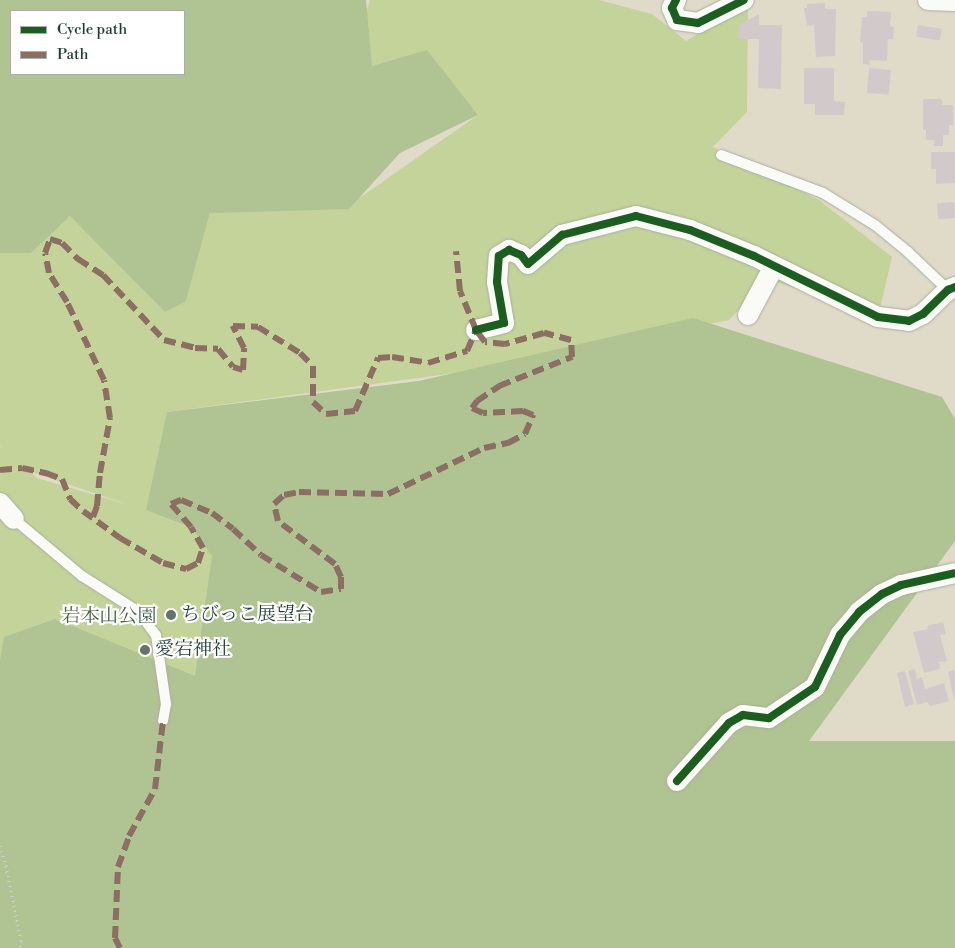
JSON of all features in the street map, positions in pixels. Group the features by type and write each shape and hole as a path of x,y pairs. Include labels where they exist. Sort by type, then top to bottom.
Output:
{"street":[{"path":"676,0 672,8 677,20 698,23 744,0"},
{"path":"928,0 955,1"},
{"path":"476,330 504,323 498,282 499,256 509,250 521,254 528,264 562,235 636,216 690,230 774,266 878,317 909,321 923,314 952,288"},
{"path":"748,315 774,266"},
{"path":"0,503 14,519"},
{"path":"677,781 729,723 743,715 769,718 815,687 840,635 859,612 882,594 901,585 955,573"}],"lane":[{"path":"721,155 823,193 875,225 952,288"},
{"path":"14,519 82,576 139,612 156,635 166,704 163,721"}],"path":[{"path":"0,846 8,875 21,942 20,948"}],"green space":[{"path":"0,0 366,0 372,66 427,50 478,115 400,153 349,209 210,213 186,301 165,312 70,216 31,253 0,253"},
{"name":"岩本山公園","path":"370,0 599,0 652,14 686,41 748,3 747,112 713,147 819,200 892,257 878,317 768,279 729,320 447,374 167,412 208,528 222,632 161,772 0,948 0,446 3,448 0,445 0,252 31,253 70,216 186,301 210,213 358,199 478,115 427,51 372,66 355,46","holes":["29,471 129,505 37,478"]},
{"path":"693,318 942,397 955,419 955,541 809,741 955,741 955,948 0,948 0,661 4,637 55,619 195,676 212,556 191,527 146,510 167,412 419,381"}],"building":[{"path":"825,3 825,9 836,9 835,56 816,57 814,25 807,26 804,8 807,8 807,4"},
{"path":"867,11 891,12 890,26 894,27 893,39 888,39 887,61 869,60 870,65 863,64 863,43 860,42 862,17 867,17"},
{"path":"759,14 759,25 782,25 781,89 758,88 759,39 739,39 739,25"},
{"path":"918,25 942,29 940,41 916,37"},
{"path":"804,68 834,68 834,101 845,102 844,115 815,115 815,104 804,104"},
{"path":"869,68 891,70 889,95 867,93"},
{"path":"923,99 942,99 942,105 953,105 953,125 949,125 949,135 943,135 943,146 934,146 934,140 926,140 926,130 923,130"},
{"path":"931,152 955,152 955,183 936,184 936,169 931,169"},
{"path":"954,202 955,218 938,219 937,203"},
{"path":"943,622 946,634 940,635 947,661 939,662 940,669 924,673 913,632 928,629 927,626"},
{"path":"915,669 917,679 922,677 925,689 944,683 949,701 930,706 927,702 917,705 908,671"},
{"path":"955,670 955,699 954,699 948,672"},
{"path":"905,671 914,704 905,707 897,673"}],"marked path":[{"path":"93,517 97,506 100,473 110,418 104,380 67,302 49,273 45,253 50,239 62,243 78,259 103,275 164,340 195,348 218,349 233,367 243,370 244,348 233,326 258,327 300,353 313,366 313,402 326,414 355,411 378,358 392,357 428,363 467,351 476,330"},
{"path":"0,470 22,468 46,473 62,479 70,499 83,511 120,538 163,563 186,569 198,563 203,548 191,527 171,504 181,500 212,513 233,529 261,555 321,592 341,589 341,577 335,564 278,521 274,504 284,495 299,492 388,494 484,448 508,443 525,434 533,415 523,411 483,413 472,408 477,401 499,386 572,357 571,340 544,333 505,344 485,342 476,330 460,291 456,251"},
{"path":"120,948 115,938 118,867 129,836 155,789 163,721"}],"cycle path":[{"path":"676,0 672,8 677,20 698,23 744,0"},
{"path":"476,330 504,323 497,282 499,256 509,250 521,255 528,264 562,235 636,216 690,230 754,256 878,317 909,321 923,314 948,290 955,287"},
{"path":"677,781 729,723 743,715 769,718 815,687 840,635 859,612 882,594 901,585 955,573"}],"place":[{"name":"ちびっこ展望台","path":"171,615"},
{"name":"愛宕神社","path":"145,650"}]}
